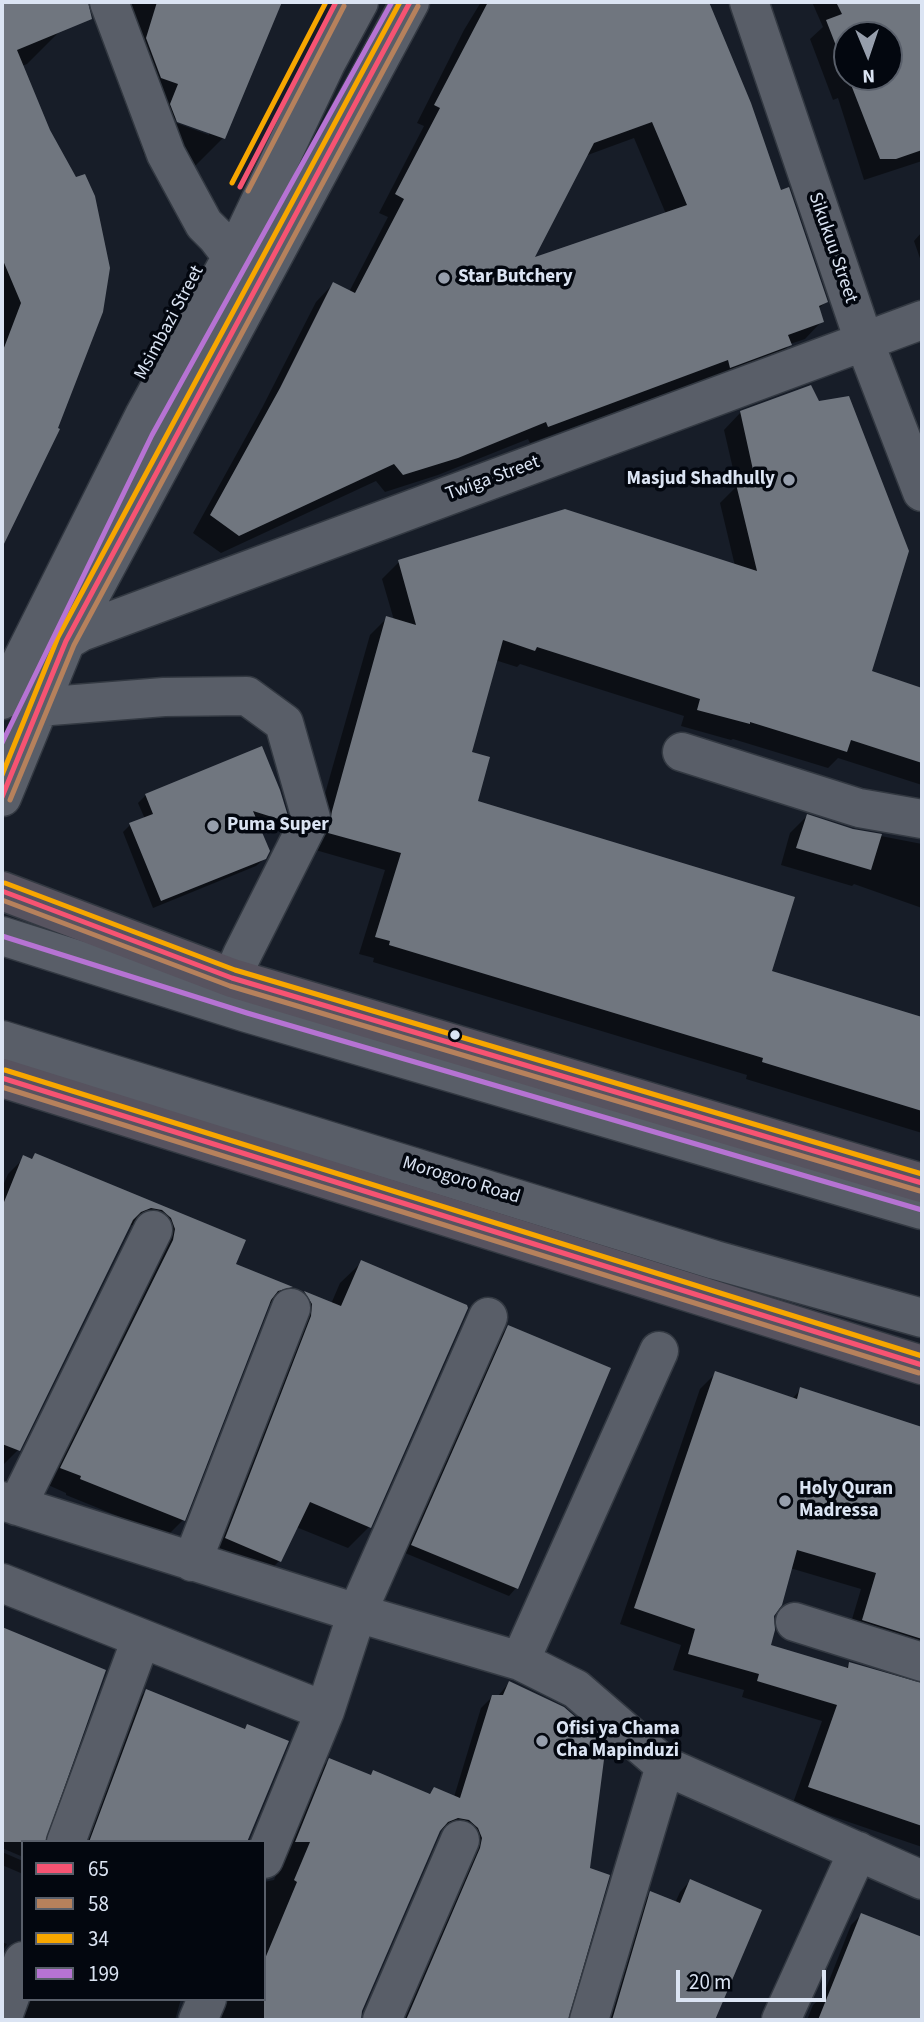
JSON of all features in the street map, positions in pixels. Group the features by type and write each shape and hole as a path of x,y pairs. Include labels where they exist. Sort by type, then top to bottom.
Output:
{"highway":[{"path":"2,891 232,978 922,1183"},
{"name":"Morogoro Road","path":"2,1078 922,1365"}],"street":[{"path":"109,2 166,154 204,223 236,264"},
{"name":"Msimbazi Street","path":"2,797 14,698 66,641 236,264 336,2"},
{"path":"2,743 14,698 152,435 236,264 326,63 359,2"},
{"path":"236,264 392,2"},
{"name":"Msimbazi Street","path":"2,643 236,264 410,2"},
{"name":"Sikukuu Street","path":"749,2 864,341 922,492"},
{"name":"Twiga Street","path":"66,641 80,632 922,320"},
{"path":"14,698 247,696 284,723 311,817 232,978"},
{"path":"682,752 859,808 922,819"},
{"path":"2,936 247,1013 922,1210"},
{"name":"Morogoro Road","path":"2,1040 715,1260 922,1318"},
{"path":"153,1230 9,1503 192,1562 520,1661 576,1689 666,1766 922,1881"},
{"path":"192,1562 291,1308"},
{"path":"266,1854 325,1711 357,1613 488,1317"},
{"path":"520,1661 659,1351"},
{"path":"2,1583 325,1711"},
{"path":"795,1622 922,1662"},
{"path":"67,1840 141,1639"},
{"path":"589,2020 666,1766"},
{"path":"382,2020 460,1840"},
{"path":"781,2020 858,1851"},
{"path":"2,2019 21,1967"},
{"path":"198,2020 206,2001"}],"building":[{"path":"2,2 88,2 92,19 17,50 50,130 76,177 85,174 95,196 110,268 103,312 58,428 60,429 2,548 2,353 21,303 2,258"},
{"path":"157,2 282,2 225,139 177,122 170,104 178,84 161,78 146,38"},
{"path":"488,2 709,2 751,103 781,190 789,187 828,302 819,306 824,322 788,335 792,345 730,368 728,360 548,427 546,422 458,458 403,475 394,464 239,536 210,515 280,388 333,282 355,293 404,199 395,194 440,108 434,105","holes":["652,122 687,205 535,257 594,143"]},
{"path":"836,2 922,2 922,150 896,159 880,159 853,91 903,91 903,21 833,21 833,38 826,20 842,14"},
{"path":"811,385 819,401 849,396 909,551 872,671 922,688 922,763 851,740 847,752 750,722 697,710 700,699 537,647 535,651 503,640 472,752 490,757 478,801 795,897 772,971 922,1017 922,1111 762,1062 763,1058 389,945 390,941 375,937 401,853 328,833 386,616 416,625 398,560 565,509 757,571 736,484 755,479 740,411"},
{"name":"Puma Super","path":"262,746 288,816 285,821 253,811 270,851 266,859 161,901 129,823 153,814 145,794"},
{"path":"807,814 853,829 882,834 871,870 796,848"},
{"path":"35,1153 246,1240 236,1264 293,1287 278,1291 271,1300 185,1521 80,1479 81,1476 60,1468 173,1240 175,1229 171,1218 162,1210 151,1208 141,1212 133,1220 20,1451 2,1444 2,1207 23,1155 32,1159"},
{"path":"361,1260 467,1305 468,1308 371,1528 310,1502 281,1562 225,1538 311,1316 312,1304 304,1291 341,1306"},
{"path":"508,1325 611,1368 518,1589 411,1545"},
{"name":"Holy Quran Madressa","path":"715,1371 797,1399 800,1387 922,1427 922,1639 862,1620 876,1573 797,1550 782,1605 774,1616 775,1630 771,1645 848,1668 849,1662 922,1683 922,1826 808,1787 837,1705 757,1681 759,1674 688,1654 695,1629 634,1608"},
{"path":"2,1627 106,1670 46,1840 2,1842"},
{"path":"509,1681 564,1707 587,1727 585,1736 599,1738 606,1744 590,1868 610,1875 568,2020 406,2020 480,1848 482,1838 478,1828 469,1820 458,1818 448,1822 440,1831 362,2011 361,2020 264,2020 266,1956 297,1882 294,1880 310,1842 295,1842 329,1758 371,1775 373,1770 430,1794 434,1787 460,1798 492,1695 503,1695"},
{"path":"146,1689 245,1729 247,1724 289,1741 248,1840 90,1840"},
{"path":"690,1879 762,1910 715,2020 612,2020 650,1891 680,1903"},
{"path":"861,1913 922,1937 922,2020 818,2020"}],"transit line":[{"name":"34","path":"232,183 326,2"},
{"name":"65","path":"240,187 336,2"},
{"name":"199","path":"2,743 152,435 392,2"},
{"name":"34","path":"2,775 58,637 400,2"},
{"name":"65","path":"2,797 66,641 410,2"},
{"name":"58","path":"248,191 344,6"},
{"name":"58","path":"10,800 74,645 418,6"},
{"name":"34","path":"5,883 235,970 922,1174"},
{"name":"65","path":"2,891 232,978 922,1183"},
{"name":"58","path":"2,900 230,986 920,1191"},
{"name":"199","path":"2,936 247,1013 922,1210"},
{"name":"34","path":"5,1070 922,1356"},
{"name":"65","path":"2,1078 922,1365"},
{"name":"58","path":"2,1087 919,1373"}],"place":[{"name":"Star Butchery","path":"444,278"},
{"name":"Masjud Shadhully","path":"789,480"},
{"name":"Puma Super","path":"213,826"},
{"name":"Holy Quran Madressa","path":"785,1501"},
{"name":"Ofisi ya Chama Cha Mapinduzi","path":"542,1741"}]}
